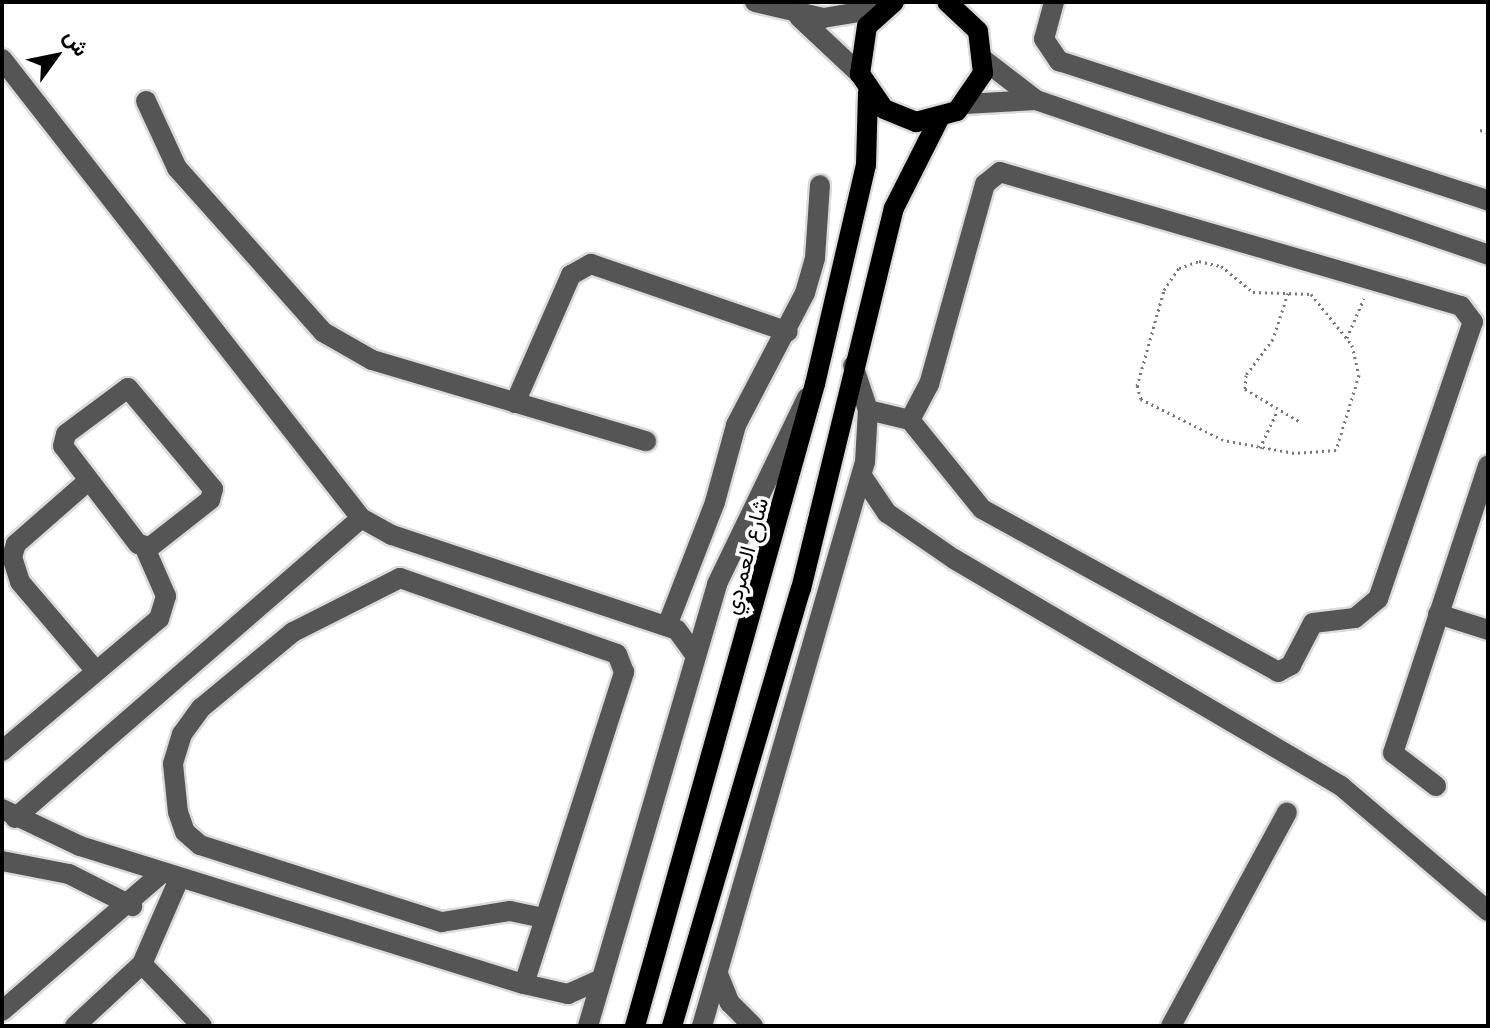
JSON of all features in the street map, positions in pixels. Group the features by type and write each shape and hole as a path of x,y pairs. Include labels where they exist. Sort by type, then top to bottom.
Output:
{"main road":[{"path":"947,2 978,31"},
{"path":"672,1026 801,589 853,365 894,208 939,119 965,104 984,60 972,2"},
{"name":"شارع العمردي","path":"635,1026 815,384 866,165 862,37 889,4"},
{"path":"864,83 894,115 939,119"}],"street":[{"path":"755,2 792,13 838,17 889,4"},
{"path":"1054,2 1044,39 1059,61 1486,193"},
{"path":"792,13 829,40 864,83"},
{"path":"2,59 361,518 392,535 667,626 685,637 696,656"},
{"path":"984,60 1036,100 1488,255"},
{"path":"965,104 1036,100"},
{"path":"146,101 177,168 323,332 372,360 646,441"},
{"path":"868,410 910,420 982,509 1272,671 1283,671 1313,623 1355,618 1378,599 1473,332 1471,317 1461,306 1000,172 985,184 929,384 910,420"},
{"path":"667,626 715,502 736,425 788,332 815,258 820,185"},
{"path":"515,403 571,275 591,264 788,332"},
{"path":"705,1026 862,476 868,410 853,365"},
{"path":"361,518 9,814 171,876 559,994 588,1025 709,609 735,537 815,384"},
{"path":"2,751 165,608 163,584 144,546 65,452 63,440 121,390 132,389 213,489 210,500 156,544 144,546"},
{"path":"1436,786 1393,753 1488,465"},
{"path":"862,476 887,513 1026,602 1316,769 1488,911"},
{"path":"88,481 26,534 12,557 20,582 96,671"},
{"path":"849,519 867,511 887,513"},
{"path":"524,984 624,672 610,649 409,578 390,580 293,632 201,708 182,734 173,764 178,812 185,832 200,845 442,922 499,912 543,918"},
{"path":"667,626 709,609"},
{"path":"1438,614 1488,630"},
{"path":"1171,1026 1287,812"},
{"path":"2,861 69,874 132,906"},
{"path":"2,1011 171,876"},
{"path":"75,1026 142,964 171,876"},
{"path":"142,964 202,1026"},
{"path":"718,974 749,1022"},
{"path":"559,994 602,979"},
{"path":"705,1026 723,1018 749,1022"}],"path":[{"path":"1480,130 1488,132"},
{"path":"1185,264 1221,266 1253,292 1288,292 1311,294 1347,339 1359,375 1339,447 1319,454 1260,448 1188,425 1141,399 1137,386 1164,290 1185,264"},
{"path":"1347,339 1369,278"},
{"path":"1288,292 1273,339 1244,382 1252,398 1302,423"},
{"path":"1260,448 1277,411"}]}
